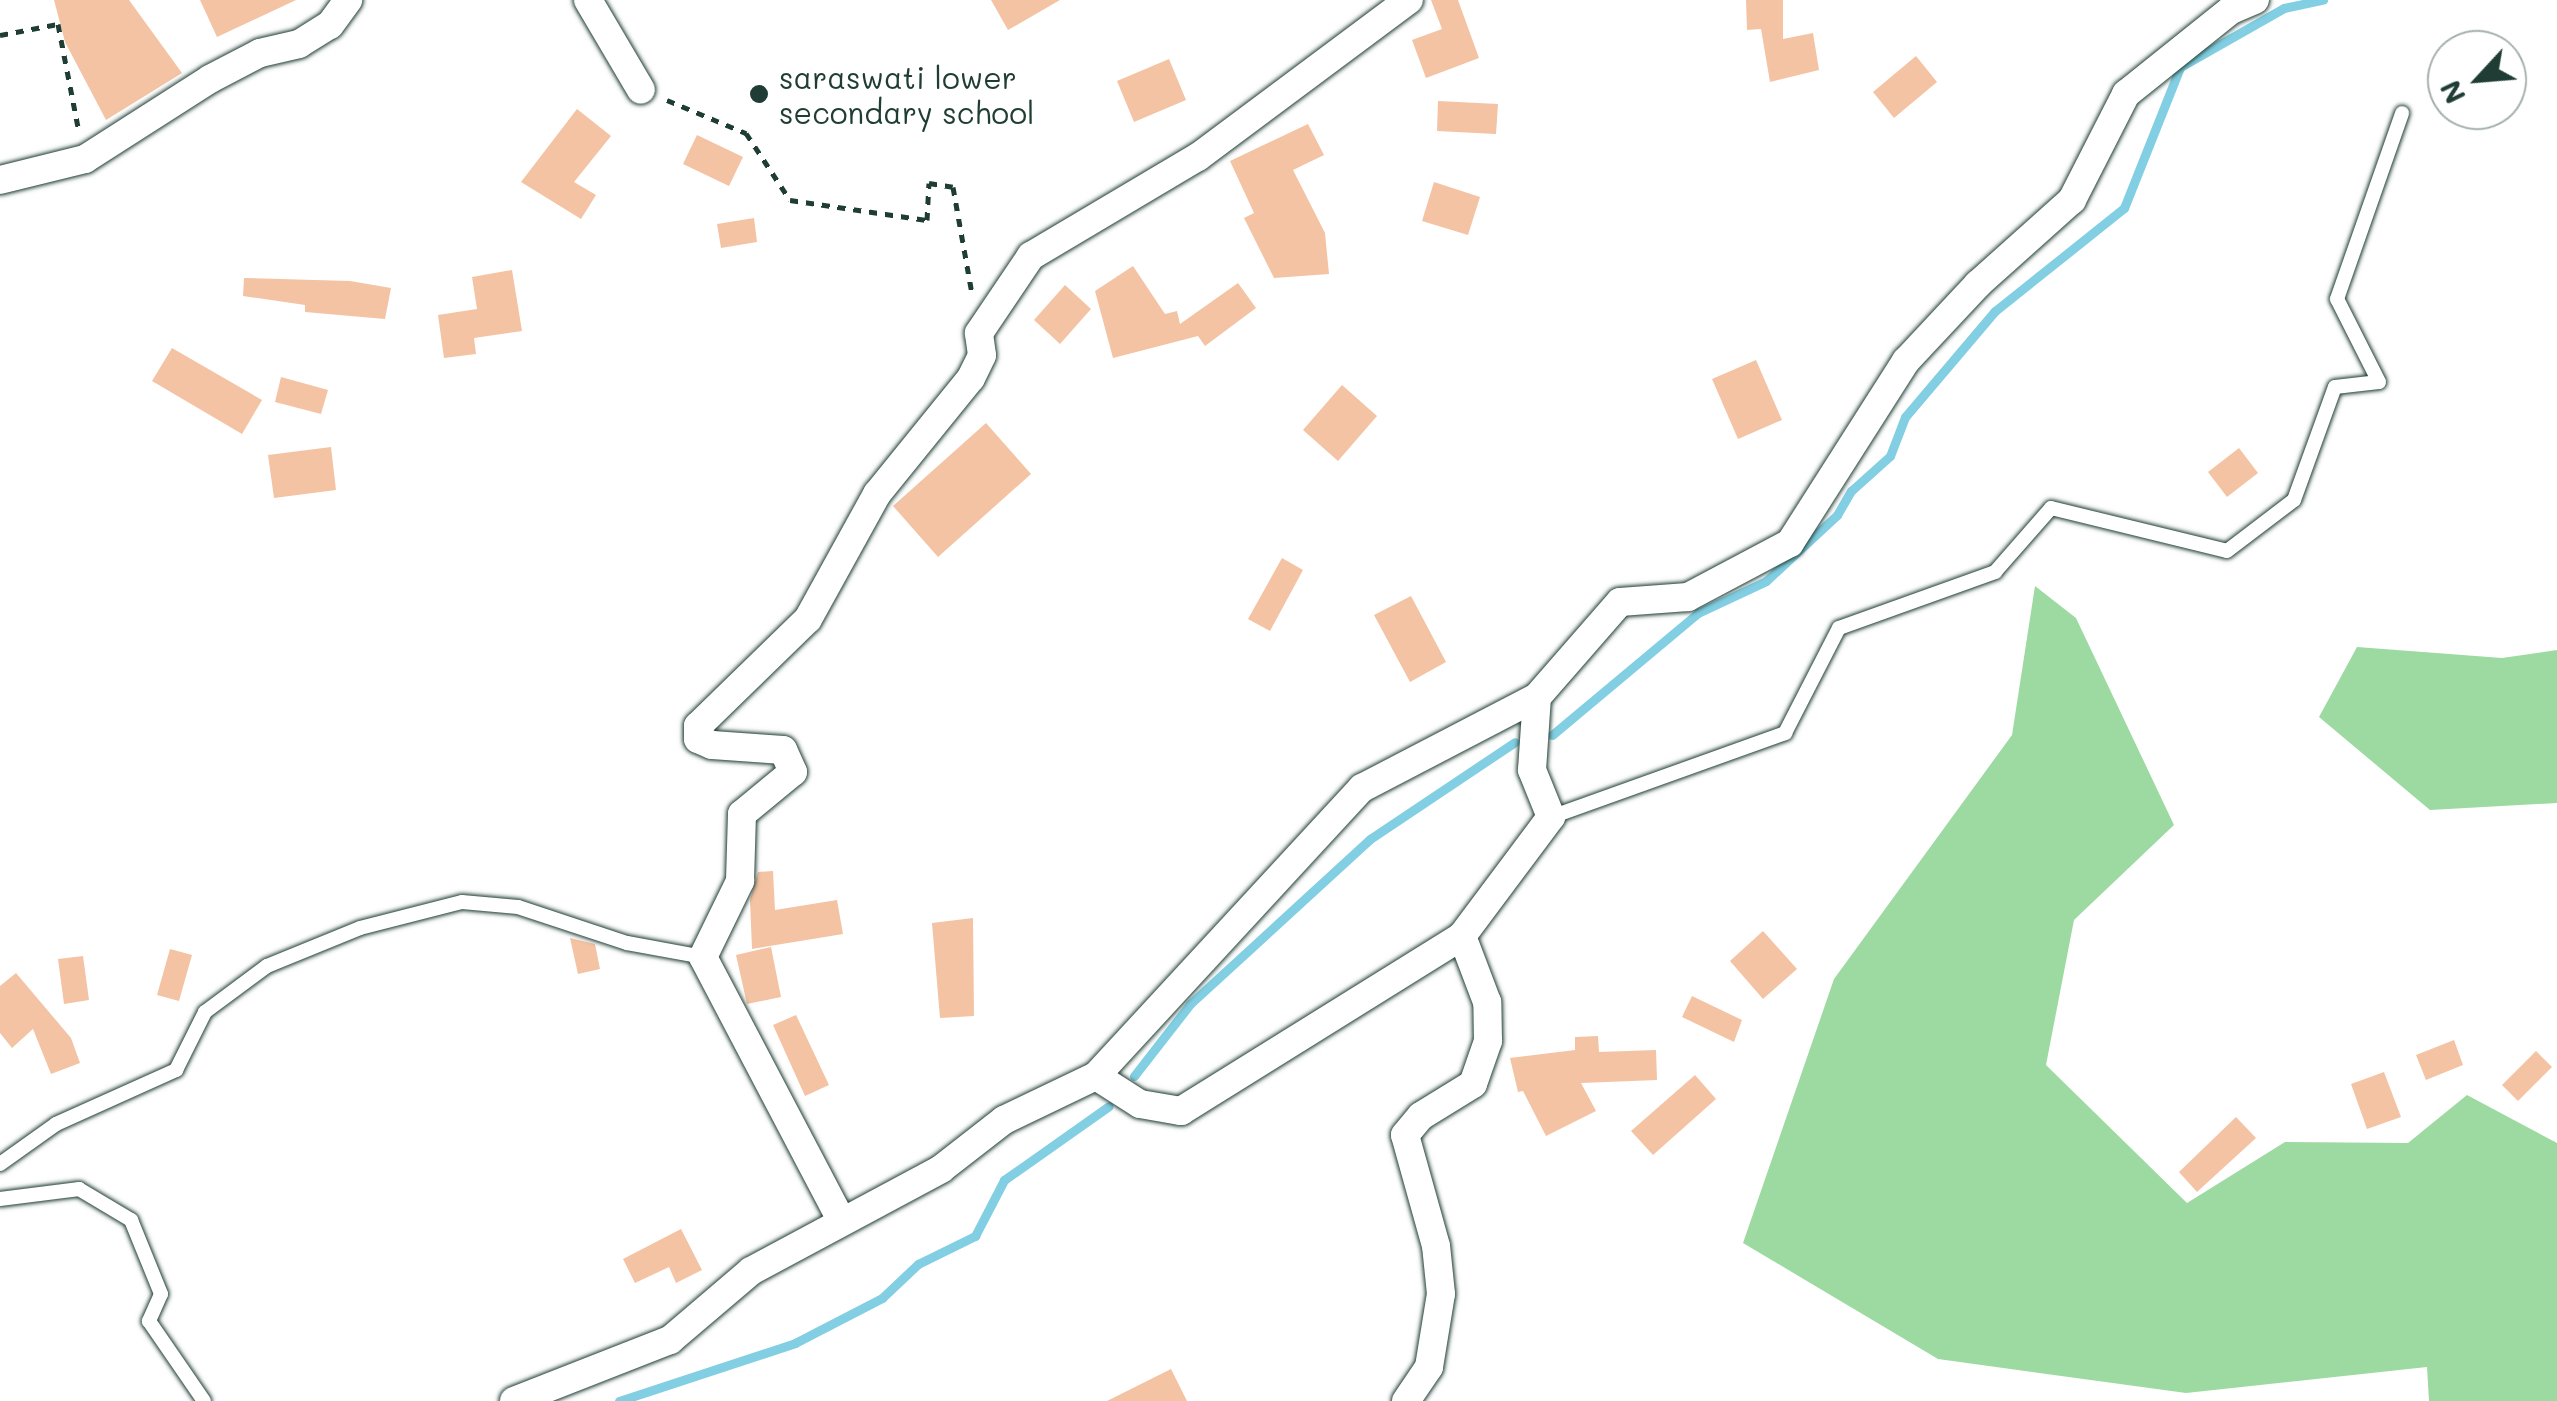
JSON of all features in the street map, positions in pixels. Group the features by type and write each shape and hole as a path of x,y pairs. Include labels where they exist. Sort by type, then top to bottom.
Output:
{"street":[{"path":"0,180 85,160 210,80 260,53 299,44 330,25 348,0"},
{"path":"588,0 642,90"},
{"path":"840,1218 704,957 740,881 742,814 792,772 783,750 712,745 698,739 698,726 808,619 877,494 971,378 982,355 980,333 1031,256 1198,157 1409,0"},
{"path":"514,1401 670,1340 751,1271 840,1218 941,1169 1004,1120 1096,1076 1362,788 1537,697 1620,602 1688,597 1790,543 1906,361 1978,284 2072,200 2126,94 2231,10 2255,0"},
{"path":"1096,1076 1140,1104 1181,1110 1462,936 1550,818 1532,770 1537,697"},
{"path":"1406,1401 1429,1367 1441,1294 1436,1246 1404,1135 1421,1116 1473,1084 1488,1041 1487,1002 1462,936"}],"lane":[{"path":"1550,818 1785,733 1839,628 1995,572 2052,508 2227,551 2294,500 2335,387 2379,382 2337,299 2402,113"},
{"path":"0,1164 56,1124 176,1070 205,1012 268,966 360,928 462,902 518,907 628,943 704,957"},
{"path":"0,1199 79,1189 131,1220 160,1294 149,1321 204,1401"}],"path":[{"path":"0,35 58,24 85,160"},
{"path":"642,90 746,133 790,200 927,220 929,182 952,187 980,333"}],"green space":[{"path":"2035,586 2076,618 2174,825 2074,920 2046,1065 2187,1203 2285,1142 2408,1143 2467,1095 2557,1143 2557,1401 2429,1401 2427,1367 2186,1393 1938,1359 1743,1243 1834,979 2012,735"},
{"path":"2357,647 2502,658 2557,650 2557,803 2430,810 2319,717"}],"building":[{"path":"54,0 129,0 182,73 106,120 65,42"},
{"path":"200,0 296,0 217,37"},
{"path":"991,0 1060,0 1008,30"},
{"path":"1431,0 1458,0 1479,58 1426,78 1412,40 1442,29"},
{"path":"1746,0 1783,0 1783,39 1813,33 1819,70 1770,82 1761,29 1747,30"},
{"path":"1916,56 1937,82 1894,118 1873,92"},
{"path":"1169,59 1186,100 1134,122 1117,81"},
{"path":"1438,101 1498,104 1496,134 1437,131"},
{"path":"577,109 611,136 574,182 596,195 581,219 521,182"},
{"path":"1308,124 1324,155 1293,170 1325,233 1329,274 1274,278 1244,218 1254,213 1230,161"},
{"path":"697,135 743,157 729,186 683,164"},
{"path":"1434,182 1480,197 1468,235 1422,221"},
{"path":"754,218 757,242 721,248 717,224"},
{"path":"1133,266 1165,314 1177,311 1180,324 1238,283 1256,308 1205,346 1198,336 1113,358 1095,291"},
{"path":"512,270 522,331 474,338 476,354 444,358 438,315 477,309 472,277"},
{"path":"244,278 350,281 391,288 385,319 305,312 305,305 243,296"},
{"path":"1065,285 1091,309 1060,344 1034,320"},
{"path":"172,348 262,400 242,434 152,381"},
{"path":"1756,360 1782,420 1738,439 1712,379"},
{"path":"281,377 328,390 321,414 275,402"},
{"path":"1342,385 1377,416 1338,461 1303,430"},
{"path":"986,423 1031,474 938,557 893,506"},
{"path":"331,447 336,490 274,498 268,455"},
{"path":"2239,448 2258,473 2227,497 2208,472"},
{"path":"1282,558 1303,570 1270,631 1248,619"},
{"path":"1411,596 1446,662 1410,682 1374,615"},
{"path":"773,871 775,910 837,900 843,934 752,949 750,900 758,872"},
{"path":"973,918 974,1016 940,1018 932,923"},
{"path":"1763,931 1797,969 1763,999 1730,961"},
{"path":"570,938 595,944 600,969 578,974"},
{"path":"771,947 781,997 747,1004 736,955"},
{"path":"170,949 192,955 179,1001 157,995"},
{"path":"83,956 89,1000 64,1004 58,959"},
{"path":"16,973 71,1038 80,1063 51,1074 33,1029 12,1048 0,1033 0,986"},
{"path":"1692,996 1742,1020 1734,1042 1682,1017"},
{"path":"796,1015 829,1085 805,1096 773,1025"},
{"path":"1598,1036 1599,1052 1656,1050 1657,1080 1581,1083 1596,1111 1546,1136 1523,1091 1518,1092 1510,1058 1575,1050 1575,1037"},
{"path":"2454,1040 2463,1065 2426,1080 2416,1055"},
{"path":"2536,1051 2552,1067 2518,1101 2502,1085"},
{"path":"2384,1072 2401,1117 2367,1129 2351,1084"},
{"path":"1695,1075 1716,1099 1653,1155 1631,1131"},
{"path":"2236,1117 2256,1138 2197,1192 2179,1172"},
{"path":"681,1229 702,1270 676,1283 669,1267 635,1283 623,1259"},
{"path":"1171,1369 1187,1401 1107,1401"}],"waterway":[{"path":"1552,735 1698,613 1766,581 1837,515 1851,491 1890,456 1905,417 1995,311 2124,208 2180,67 2284,8 2323,0"},
{"path":"1134,1076 1190,1004 1370,839 1515,742"},
{"path":"619,1401 795,1343 882,1298 918,1264 975,1236 1004,1180 1109,1106"}],"place":[{"name":"saraswati lower secondary school","path":"759,94"}]}
